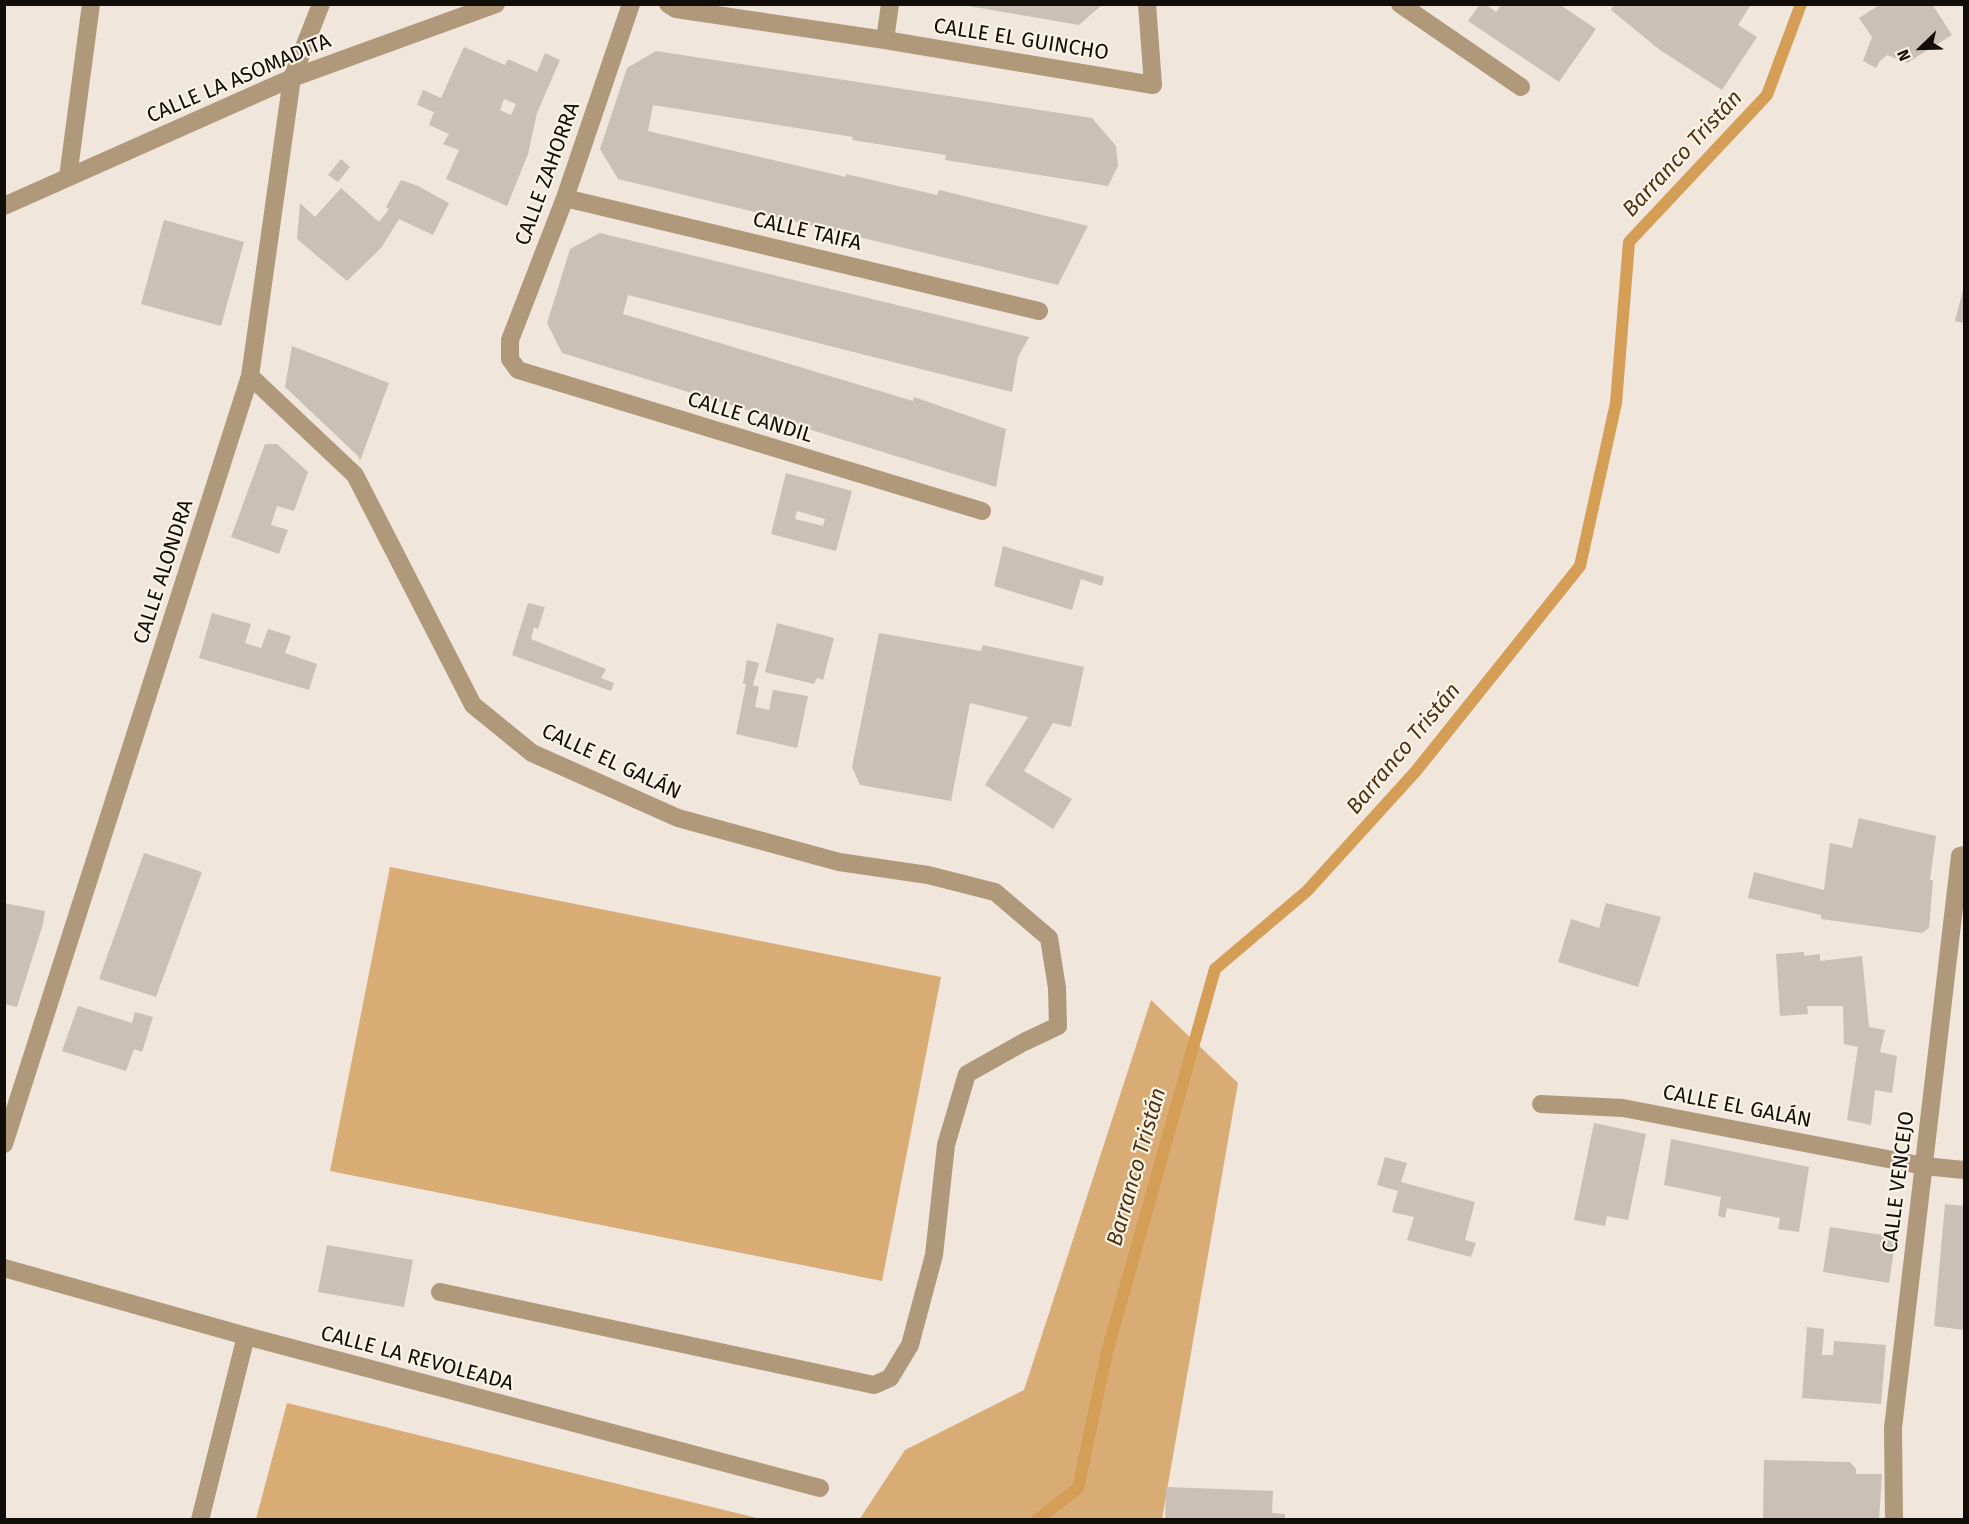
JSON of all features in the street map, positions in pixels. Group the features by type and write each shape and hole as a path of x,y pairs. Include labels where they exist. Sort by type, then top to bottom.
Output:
{"street":[{"path":"68,177 91,4"},
{"name":"CALLE ALONDRA","path":"4,1144 250,376 292,78 321,4"},
{"name":"CALLE LA ASOMADITA","path":"4,206 292,78 496,4"},
{"name":"CALLE ZAHORRA","path":"510,358 510,340 565,198 631,4"},
{"name":"CALLE EL GUINCHO","path":"668,4 676,9 885,40 1153,85 1147,4"},
{"path":"885,40 890,4"},
{"path":"1400,4 1521,87"},
{"name":"CALLE TAIFA","path":"565,198 1039,311"},
{"name":"CALLE CANDIL","path":"510,358 518,370 530,375 982,511"},
{"name":"CALLE EL GALÁN","path":"250,376 355,475 473,705 532,753 678,818 839,862 928,875 995,892 1049,938 1057,988 1058,1026 1023,1042 967,1074 946,1145 934,1255 910,1345 890,1378 874,1385 441,1292"},
{"name":"CALLE VENCEJO","path":"1893,1520 1893,1428 1960,856 1965,855"},
{"name":"CALLE EL GALÁN","path":"1541,1104 1623,1108 1924,1166 1965,1170"},
{"name":"CALLE LA REVOLEADA","path":"4,1268 246,1336 820,1488"},
{"path":"200,1520 246,1336"}],"shaded area":[{"path":"390,867 941,977 882,1281 330,1171"},
{"path":"1151,1000 1238,1083 1162,1519 859,1520 905,1450 1024,1390"},
{"path":"287,1403 761,1519 256,1519"}],"building":[{"path":"957,4 1103,4 1079,25"},
{"path":"1480,4 1485,4 1496,12 1502,4 1559,4 1596,29 1559,82 1468,21"},
{"path":"1614,4 1747,4 1750,6 1738,25 1757,37 1722,90 1660,50 1611,10"},
{"path":"1881,4 1932,4 1952,35 1907,63 1887,55 1876,68 1863,61 1872,37 1859,18"},
{"path":"464,47 505,65 508,59 537,72 545,53 560,60 537,113 528,154 507,206 446,179 459,150 443,144 449,134 429,125 434,112 417,105 423,90 441,98","holes":["504,99 516,104 511,115 500,110"]},
{"path":"656,51 1092,118 1116,146 1118,166 1108,186 945,160 946,155 852,140 853,137 653,105 648,131 846,177 846,174 937,195 939,190 1088,226 1058,285 618,179 600,149 627,68"},
{"path":"341,159 350,167 338,182 328,175"},
{"path":"401,180 418,186 449,203 433,235 399,219 381,248 347,281 297,239 300,203 315,217 341,188 379,222 389,209 386,207"},
{"path":"164,220 244,242 221,326 141,304"},
{"path":"600,233 1029,337 1018,357 1012,392 628,295 623,314 913,401 914,397 1006,429 996,487 562,353 547,323 570,249"},
{"path":"1964,286 1964,323 1955,321"},
{"path":"292,346 389,383 360,461 358,456 285,387"},
{"path":"265,444 277,444 308,472 294,511 277,506 271,525 288,530 279,554 231,537"},
{"path":"786,473 852,491 836,551 771,534","holes":["797,511 825,519 823,526 795,519"]},
{"path":"1003,546 1104,577 1102,586 1081,579 1072,610 994,586"},
{"path":"528,603 545,607 538,629 534,627 531,639 606,669 601,678 614,683 611,691 512,655"},
{"path":"212,613 251,624 245,643 261,648 268,629 291,636 285,653 317,664 309,690 199,658"},
{"path":"777,623 834,638 823,680 817,678 814,684 765,672"},
{"path":"879,633 981,651 983,645 1084,667 1071,727 1053,723 1024,771 1072,799 1053,829 985,785 1028,717 970,703 951,801 860,785 852,767"},
{"path":"747,660 759,663 753,685 759,687 755,707 769,710 773,690 808,696 797,748 736,734 746,684 743,683"},
{"path":"1859,818 1936,836 1930,880 1933,880 1929,928 1922,933 1821,919 1821,915 1748,898 1754,872 1824,890 1830,843 1852,848"},
{"path":"144,853 202,872 156,997 99,979"},
{"path":"4,903 45,911 17,1007 4,1004"},
{"path":"1606,903 1661,917 1638,987 1558,962 1571,919 1599,928"},
{"path":"1804,952 1804,956 1820,954 1820,961 1862,956 1869,1027 1885,1030 1880,1052 1897,1056 1892,1093 1875,1090 1871,1125 1847,1120 1858,1047 1844,1044 1843,1006 1807,1006 1808,1014 1780,1016 1776,954"},
{"path":"78,1006 132,1023 135,1012 153,1017 142,1052 134,1049 126,1071 62,1051"},
{"path":"1594,1123 1646,1134 1628,1220 1607,1216 1605,1226 1574,1220"},
{"path":"1671,1139 1809,1167 1799,1232 1778,1229 1780,1218 1727,1208 1725,1218 1718,1216 1721,1197 1664,1185"},
{"path":"1385,1157 1407,1163 1401,1182 1475,1202 1465,1240 1476,1243 1471,1257 1407,1240 1414,1217 1392,1212 1398,1191 1377,1185"},
{"path":"1945,1204 1964,1206 1964,1330 1934,1326"},
{"path":"1830,1227 1896,1237 1889,1283 1823,1272"},
{"path":"327,1245 413,1260 404,1307 318,1292"},
{"path":"1807,1327 1824,1329 1822,1355 1833,1355 1834,1341 1886,1345 1881,1404 1802,1398"},
{"path":"1764,1460 1850,1462 1856,1469 1856,1474 1882,1474 1879,1520 1763,1520"},
{"path":"1166,1487 1273,1491 1272,1513 1285,1514 1285,1520 1165,1520"}],"waterway":[{"name":"Barranco Tristán","path":"1037,1520 1078,1488 1107,1352 1215,969 1307,891 1416,771 1580,566 1616,403 1629,242 1767,95 1801,4"}]}
